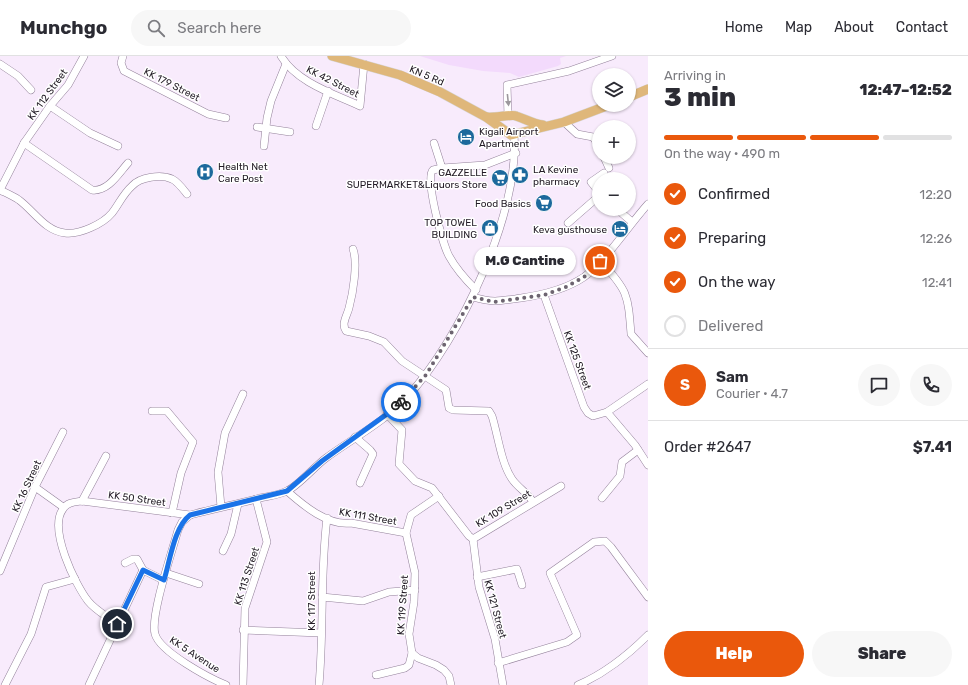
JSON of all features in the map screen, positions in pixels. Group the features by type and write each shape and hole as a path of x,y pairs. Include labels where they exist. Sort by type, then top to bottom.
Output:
{"main road":[{"name":"KN 5 Rd","path":"332,56 400,75 440,92 486,117 509,134 516,134"},
{"path":"636,94 648,89"},
{"path":"516,134 551,126 592,111"},
{"name":"KN 5 Rd","path":"486,117 507,117 515,115 531,123 551,126"},
{"path":"505,131 503,125 507,117"},
{"path":"516,134 523,125 520,118"}],"street":[{"name":"KK 112 Street","path":"0,190 24,144 50,106 68,85 84,56"},
{"name":"KK 179 Street","path":"123,56 121,67 124,71 208,114 226,118"},
{"name":"KK 42 Street","path":"281,56 286,64 307,80 360,106 364,64"},
{"path":"507,117 507,85 569,71 612,56"},
{"path":"0,64 18,76 31,90"},
{"path":"264,146 271,101 286,64"},
{"path":"316,126 328,91"},
{"path":"50,106 90,133 118,146"},
{"path":"564,122 577,134 592,138"},
{"path":"257,127 290,132"},
{"path":"190,515 287,491 322,461 387,414 407,397 426,375 473,297 495,241 509,193 516,153 516,134"},
{"path":"434,143 442,168"},
{"path":"24,144 87,187 96,190 107,186 128,163"},
{"path":"476,290 465,279 449,256 442,238 431,186 431,171 442,168 485,165 516,153"},
{"path":"0,190 19,201 54,231 67,234 98,224 111,214 133,184 145,178 157,177 171,179 180,185 187,194"},
{"path":"568,223 592,202"},
{"path":"473,297 494,302 544,295 566,287 584,277 600,261 648,204"},
{"path":"625,216 632,222"},
{"path":"353,249 356,265 344,329 348,332 369,336 384,342 402,361 426,375 446,390 449,408 458,411 489,411 492,416 512,480 529,494 533,502"},
{"path":"600,261 623,286 631,321 631,334 648,353"},
{"name":"KK 125 Street","path":"544,295 584,407 588,413 593,416 607,412"},
{"path":"648,384 607,412 638,450 648,465"},
{"path":"221,507 218,472 224,439 231,418 243,394"},
{"path":"152,411 167,411 193,442 181,473 172,513"},
{"name":"KK 109 Street","path":"387,414 402,430 400,464 415,481 432,488 469,536 473,539 561,486"},
{"name":"KK 16 Street","path":"0,571 35,488 63,432"},
{"path":"355,437 373,454 360,483"},
{"path":"602,498 621,474 622,462 638,450"},
{"path":"106,456 82,501 71,502 64,507 59,520 60,537 63,552 90,604 117,624"},
{"path":"35,488 64,507"},
{"name":"KK 111 Street","path":"287,491 302,504 327,518 344,524 351,523 406,533"},
{"path":"406,533 411,515 439,496"},
{"name":"KK 113 Street","path":"243,685 243,630 245,608 267,542 256,499"},
{"name":"KK 50 Street","path":"82,501 190,515"},
{"path":"223,551 232,534 238,504"},
{"name":"KK 5 Avenue","path":"190,515 182,522 178,530 154,618 155,634 158,642 188,664 224,685"},
{"name":"KK 117 Street","path":"318,685 321,633 322,553 327,518"},
{"name":"KK 119 Street","path":"406,533 413,561 415,590 409,634 412,653"},
{"name":"KK 121 Street","path":"473,539 477,576 495,639 503,685"},
{"path":"498,663 567,642 577,635 550,573 594,542 605,541 648,597"},
{"path":"125,563 135,558 143,570 199,584"},
{"path":"477,576 515,568 518,570 522,585"},
{"path":"89,685 143,570"},
{"path":"5,685 31,634 46,587 76,579"},
{"path":"322,597 363,601 389,592 415,590"},
{"path":"243,630 321,633"},
{"path":"578,685 594,678 615,665 648,635"},
{"path":"376,675 405,668 408,665 412,653 418,658 444,670 449,676 451,685"}],"shaded area":[{"path":"420,56 566,56 560,58 561,64 558,66 519,77 510,73 483,71 449,65"}],"way so far":[{"path":"401,402 426,375 445,346 473,297 488,302 494,302 544,295 566,287 584,277 600,261"}],"place":[{"name":"Kigali Airport Apartment","path":"466,137"},
{"name":"Health Net Care Post","path":"205,172"},
{"name":"LA Kevine pharmacy","path":"520,175"},
{"name":"GAZZELLE SUPERMARKET&Liquors Store","path":"500,178"},
{"name":"Food Basics","path":"544,203"},
{"name":"TOP TOWEL BUILDING","path":"490,228"},
{"name":"Keva gusthouse","path":"620,229"},
{"name":"M.G Cantine","path":"600,261"}],"route":[{"path":"117,624 143,570 164,580 178,530 182,522 190,515 287,491 322,461 387,414 401,402"}]}
